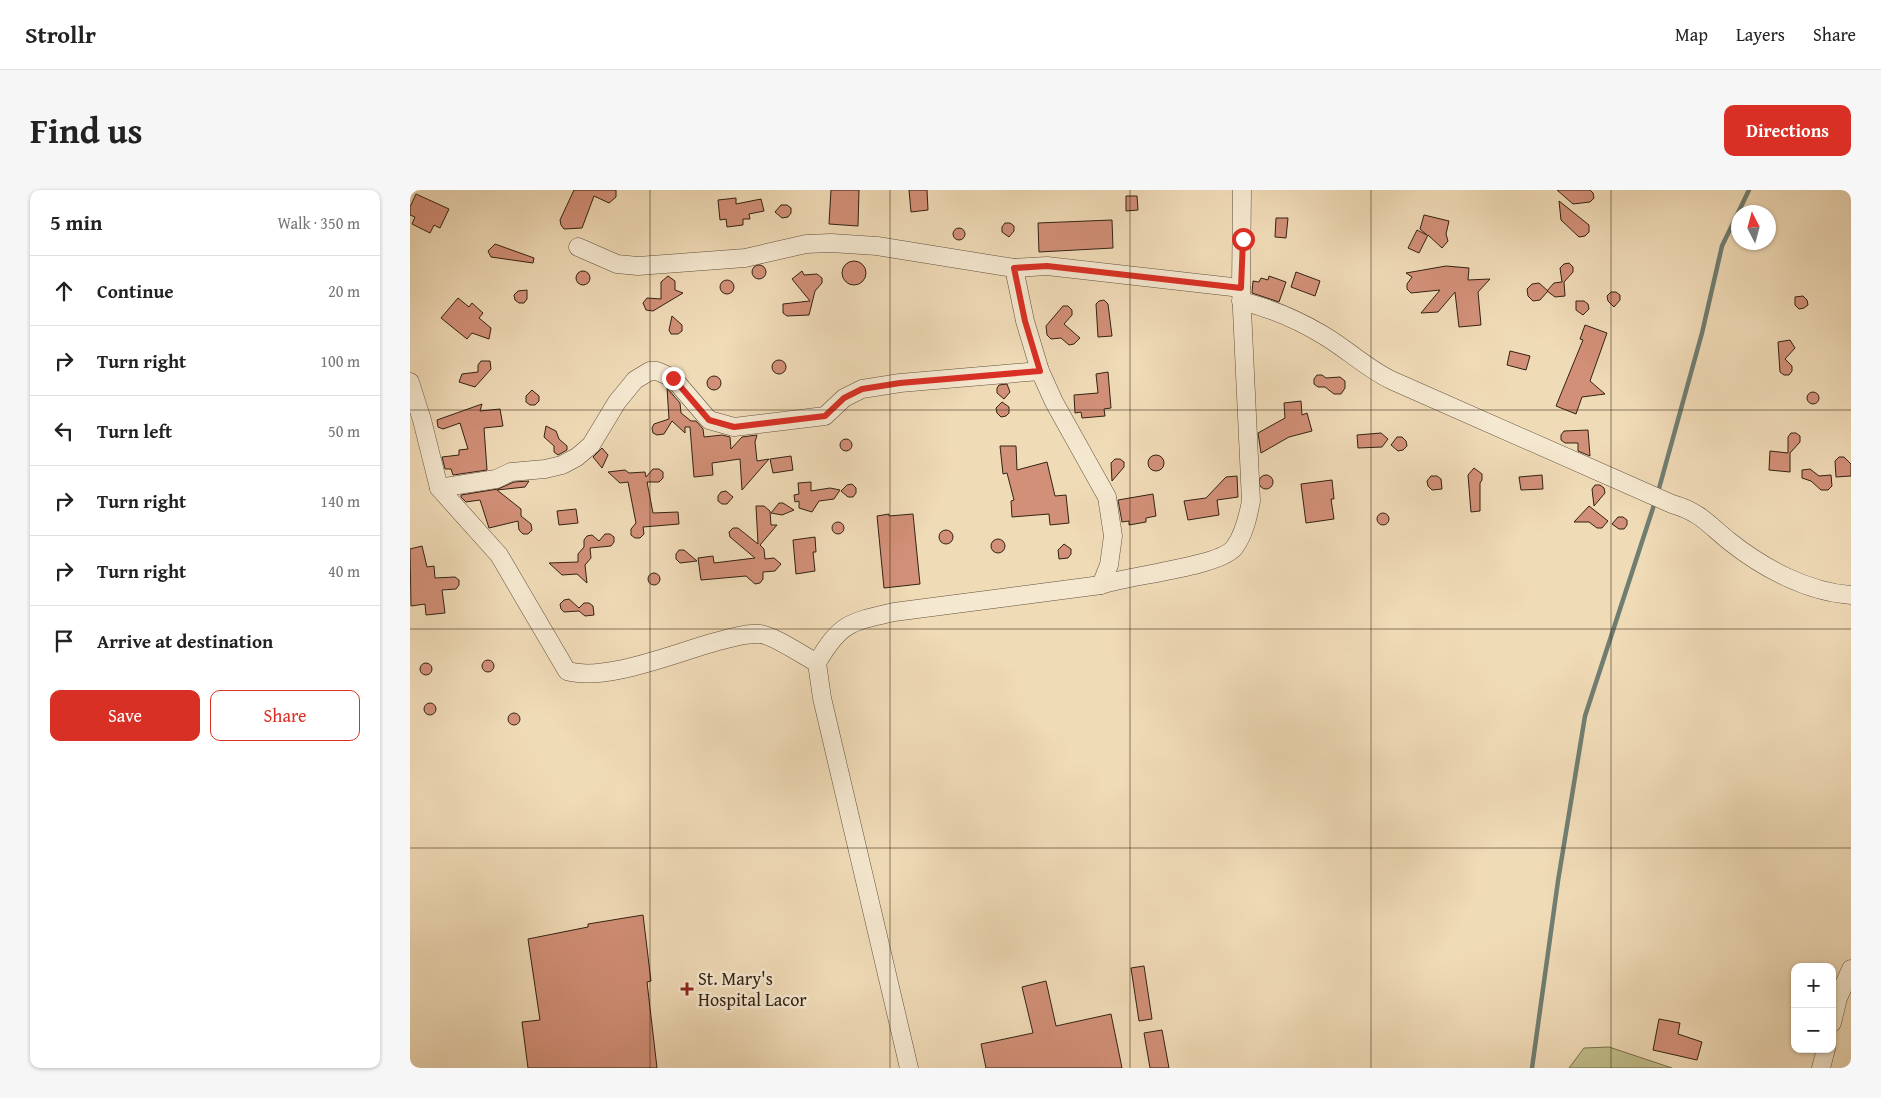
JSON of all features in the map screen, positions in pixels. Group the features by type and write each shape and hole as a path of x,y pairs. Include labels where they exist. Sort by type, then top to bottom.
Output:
{"street":[{"path":"909,1068 822,698 817,664 837,633 849,623 903,611 1101,585 1118,579 1190,566 1221,557 1234,549 1241,535 1251,501 1241,294 1242,190"},
{"path":"578,247 616,264 638,266 745,258 806,244 831,243 877,246 1014,268 1047,266 1241,294 1324,335 1391,380 1657,495 1672,504 1692,509 1731,542 1770,568 1810,587 1851,595"},
{"path":"1014,268 1025,321 1040,371 1054,402 1107,497 1113,536 1109,564 1101,585"},
{"path":"439,488 496,479 511,472 545,470 577,458 591,445 617,402 635,380 650,371 657,371 673,378 709,420 734,427 825,416 844,398 869,387 1040,371"},
{"path":"410,382 422,420 439,488 499,555 567,671 578,674 608,672 730,638 759,634 771,636 817,664"},
{"path":"1836,1008 1851,969"},
{"path":"1821,1068 1825,1053"}],"shaded area":[{"path":"1609,1047 1672,1068 1569,1068 1584,1048"}],"building":[{"path":"574,190 616,190 616,197 609,203 594,196 582,228 564,229 560,220"},
{"path":"831,190 859,190 858,226 829,224"},
{"path":"909,190 927,190 928,210 911,212"},
{"path":"1557,190 1590,190 1594,198 1590,202 1573,204"},
{"path":"416,194 449,209 440,228 434,225 430,233 412,224 415,217 410,215 410,207"},
{"path":"1126,196 1137,196 1138,210 1126,211"},
{"path":"736,198 736,204 761,199 764,211 749,214 750,219 743,219 743,225 727,227 726,219 720,220 718,200"},
{"path":"1559,201 1589,225 1589,232 1585,236 1579,237 1561,220"},
{"path":"781,205 787,205 791,208 791,213 788,217 782,218 775,212"},
{"path":"1424,215 1449,221 1446,234 1448,241 1442,248 1428,235 1419,253 1408,248 1417,230 1427,235 1420,229"},
{"path":"1276,218 1288,218 1286,238 1275,237"},
{"path":"1112,220 1113,248 1039,252 1038,223"},
{"path":"1005,223 1010,223 1014,226 1014,231 1009,237 1002,232 1002,227"},
{"path":"957,228 961,228 965,234 961,240 957,240 953,236 953,232"},
{"path":"495,244 534,258 533,263 491,257 488,251"},
{"path":"854,261 863,264 866,273 863,282 854,285 845,282 842,273 845,264"},
{"path":"1569,263 1573,267 1573,272 1564,282 1565,296 1555,297 1547,291 1554,283 1562,282 1560,268 1564,264"},
{"path":"759,265 764,267 766,272 764,277 759,279 754,277 752,272 754,267"},
{"path":"1446,266 1469,268 1468,280 1490,279 1478,292 1481,325 1459,327 1455,292 1438,312 1421,313 1440,290 1411,293 1407,289 1407,284 1412,277 1406,273"},
{"path":"583,271 588,273 590,278 588,283 583,285 578,283 576,278 578,273"},
{"path":"802,271 804,275 817,274 822,278 822,283 815,291 809,315 787,316 783,313 783,304 810,301 792,279"},
{"path":"1296,272 1320,281 1315,296 1291,287"},
{"path":"668,276 675,281 675,290 683,293 653,311 646,310 643,303 647,298 661,299 661,282"},
{"path":"1269,276 1286,282 1279,302 1252,293 1253,281 1259,282 1261,278 1268,280"},
{"path":"724,280 730,280 734,287 730,294 724,294 720,290 720,284"},
{"path":"1539,283 1548,291 1540,300 1533,301 1528,296 1527,289 1532,284"},
{"path":"527,290 527,299 524,303 519,303 515,300 514,295 518,291"},
{"path":"1611,292 1616,292 1620,295 1620,300 1614,307 1608,301 1607,296"},
{"path":"1803,296 1807,300 1808,305 1799,309 1795,305 1795,297"},
{"path":"458,298 469,307 472,303 483,313 479,318 491,328 489,339 472,333 467,339 441,318"},
{"path":"1104,300 1108,304 1112,336 1098,337 1096,304"},
{"path":"1576,301 1584,301 1588,304 1589,309 1583,315 1576,310"},
{"path":"1063,306 1068,306 1072,310 1072,315 1064,324 1080,338 1074,344 1069,345 1061,338 1051,339 1047,335 1046,326"},
{"path":"672,316 682,325 682,331 678,334 671,334 669,330"},
{"path":"1585,325 1607,333 1590,381 1605,394 1582,397 1576,414 1556,406 1583,340 1580,339"},
{"path":"1790,340 1795,348 1785,359 1792,366 1792,371 1789,375 1784,375 1780,372 1778,342"},
{"path":"1510,351 1530,356 1526,370 1507,365"},
{"path":"779,360 784,362 786,367 784,372 779,374 774,372 772,367 774,362"},
{"path":"481,361 490,361 491,369 475,387 459,382 462,374 478,372 478,365"},
{"path":"1108,372 1111,408 1104,409 1105,416 1082,418 1081,412 1075,413 1074,395 1098,393 1096,374"},
{"path":"1317,375 1322,375 1326,378 1340,377 1345,381 1345,388 1341,394 1334,394 1325,387 1318,387 1314,384 1314,379"},
{"path":"711,376 717,376 721,383 717,390 711,390 707,386 707,380"},
{"path":"1007,384 1010,392 1004,399 997,393 997,388 999,385"},
{"path":"667,388 680,403 681,413 691,421 696,421 703,429 704,437 722,435 730,437 731,449 742,437 757,435 755,442 757,461 769,459 742,490 740,459 712,463 713,475 694,477 690,427 685,427 685,433 672,421 664,434 657,435 653,433 652,428 654,424 669,419"},
{"path":"532,390 539,396 539,401 535,405 530,405 526,402 526,396"},
{"path":"1815,392 1818,393 1818,403 1811,404 1808,403 1807,396 1808,393"},
{"path":"1301,401 1302,415 1307,413 1312,431 1289,437 1261,453 1258,433 1285,418 1284,403"},
{"path":"1002,402 1009,407 1009,413 1001,417 997,413 996,408"},
{"path":"482,404 480,411 500,409 503,426 484,428 487,470 453,475 451,469 445,469 442,457 459,455 459,450 468,449 460,423 443,429 438,427 437,420"},
{"path":"546,426 556,431 559,439 567,446 567,450 558,455 554,452 554,446 544,437"},
{"path":"1588,430 1590,456 1578,451 1578,443 1565,443 1561,440 1561,435 1564,431"},
{"path":"1381,433 1388,439 1382,447 1358,448 1357,435"},
{"path":"1791,433 1796,433 1800,436 1800,442 1790,453 1790,472 1769,470 1770,451 1788,453 1788,437"},
{"path":"1397,437 1402,437 1406,441 1407,446 1403,450 1398,451 1391,445"},
{"path":"848,439 851,440 851,450 844,451 841,450 840,443 841,440"},
{"path":"1000,446 1016,446 1017,470 1047,462 1055,496 1066,495 1069,523 1050,525 1049,514 1012,517 1011,501 1014,500 1007,473 1003,474"},
{"path":"602,448 608,455 602,468 593,457"},
{"path":"1156,455 1164,463 1156,471 1148,463"},
{"path":"791,456 793,470 773,473 770,459"},
{"path":"1839,457 1844,457 1851,464 1851,476 1836,477 1835,461"},
{"path":"1115,459 1120,459 1124,462 1124,467 1112,481 1111,463"},
{"path":"1474,468 1482,474 1480,483 1480,511 1471,512 1468,475"},
{"path":"653,469 659,469 663,472 663,478 659,482 647,482 653,513 678,512 679,524 643,527 644,534 640,538 635,538 631,535 631,529 636,523 628,482 620,483 608,472 625,470 629,473 645,472 646,477"},
{"path":"1810,469 1819,476 1831,475 1832,486 1828,490 1821,490 1811,481 1802,478 1802,470"},
{"path":"1266,475 1271,477 1273,482 1271,487 1266,489 1261,487 1259,482 1261,477"},
{"path":"1542,475 1543,489 1521,490 1519,477"},
{"path":"1237,476 1238,497 1217,500 1219,515 1188,520 1184,501 1206,498 1226,477"},
{"path":"1431,476 1437,476 1441,479 1442,489 1432,490 1428,486 1427,481"},
{"path":"1332,480 1334,499 1331,499 1334,519 1306,523 1301,484"},
{"path":"529,481 525,487 497,490 521,509 521,516 531,524 532,530 528,534 523,534 519,530 518,521 489,528 480,500 466,502 461,497 461,495 498,489 514,482"},
{"path":"811,482 811,491 830,488 840,490 834,499 819,501 812,512 799,508 799,501 795,502 794,495 799,494 798,483"},
{"path":"852,484 856,488 856,493 853,497 848,497 841,491 847,485"},
{"path":"1595,485 1600,485 1604,488 1605,493 1594,506 1592,489"},
{"path":"726,491 733,497 727,504 722,504 718,501 718,496 721,492"},
{"path":"1153,494 1156,516 1146,518 1146,522 1129,525 1129,521 1122,522 1118,500"},
{"path":"779,503 783,503 794,510 782,515 771,513"},
{"path":"756,506 764,506 770,511 771,525 777,525 760,545 764,549 765,559 774,558 781,564 775,571 763,572 763,579 760,583 755,584 746,576 701,580 698,558 713,556 714,563 755,558 730,537 729,532 733,528 738,528 758,544"},
{"path":"1589,506 1608,521 1602,528 1597,528 1589,522 1574,522"},
{"path":"576,509 578,523 559,525 557,511"},
{"path":"1381,513 1385,513 1389,519 1385,525 1381,525 1377,521 1377,517"},
{"path":"889,514 889,516 913,514 920,584 884,588 877,516"},
{"path":"1618,517 1623,517 1627,520 1627,525 1624,529 1619,529 1612,524"},
{"path":"840,522 843,523 843,533 836,534 833,533 832,526 833,523"},
{"path":"946,530 951,532 953,537 951,542 946,544 941,542 939,537 941,532"},
{"path":"605,534 610,534 614,537 614,542 611,546 590,548 591,558 585,565 587,583 577,574 562,575 549,563 578,562 578,554 584,547 584,540 587,536 592,535 599,541"},
{"path":"815,537 816,552 813,552 815,571 796,574 793,540"},
{"path":"995,539 1001,539 1005,546 1001,553 995,553 991,549 991,543"},
{"path":"1064,544 1071,549 1071,554 1068,558 1059,559 1058,550"},
{"path":"422,546 427,567 434,566 435,578 455,577 459,580 459,585 456,589 442,590 445,613 426,615 425,604 411,606 410,549"},
{"path":"679,550 684,550 697,561 680,563 676,559 676,554"},
{"path":"656,573 659,574 659,584 652,585 649,584 648,577 649,574"},
{"path":"569,599 579,608 584,603 589,603 593,606 594,615 585,616 579,611 564,612 560,604 564,600"},
{"path":"490,660 493,661 493,671 486,672 483,671 482,664 483,661"},
{"path":"428,663 431,664 431,674 424,675 421,674 420,667 421,664"},
{"path":"432,703 435,704 435,714 428,715 425,714 424,707 425,704"},
{"path":"516,713 519,714 519,724 512,725 509,724 508,717 509,714"},
{"path":"643,915 651,981 647,982 657,1068 528,1068 522,1022 540,1020 528,939 588,927 588,924"},
{"path":"1144,966 1152,1019 1139,1021 1131,968"},
{"path":"1046,981 1056,1026 1111,1014 1122,1068 986,1068 981,1044 1033,1033 1022,987"},
{"path":"1659,1019 1680,1023 1678,1034 1702,1042 1697,1060 1653,1050"},
{"path":"1162,1030 1169,1068 1150,1068 1144,1033"}],"waterway":[{"path":"1658,492 1702,333 1722,246 1749,190"},
{"path":"1532,1068 1558,881 1585,716 1655,502"}],"place":[{"name":"St. Mary's Hospital Lacor","path":"687,989"}],"route":[{"path":"673,378 709,420 734,427 825,416 852,393 882,385 1040,371 1025,321 1014,268 1047,266 1241,288 1243,239"}]}
